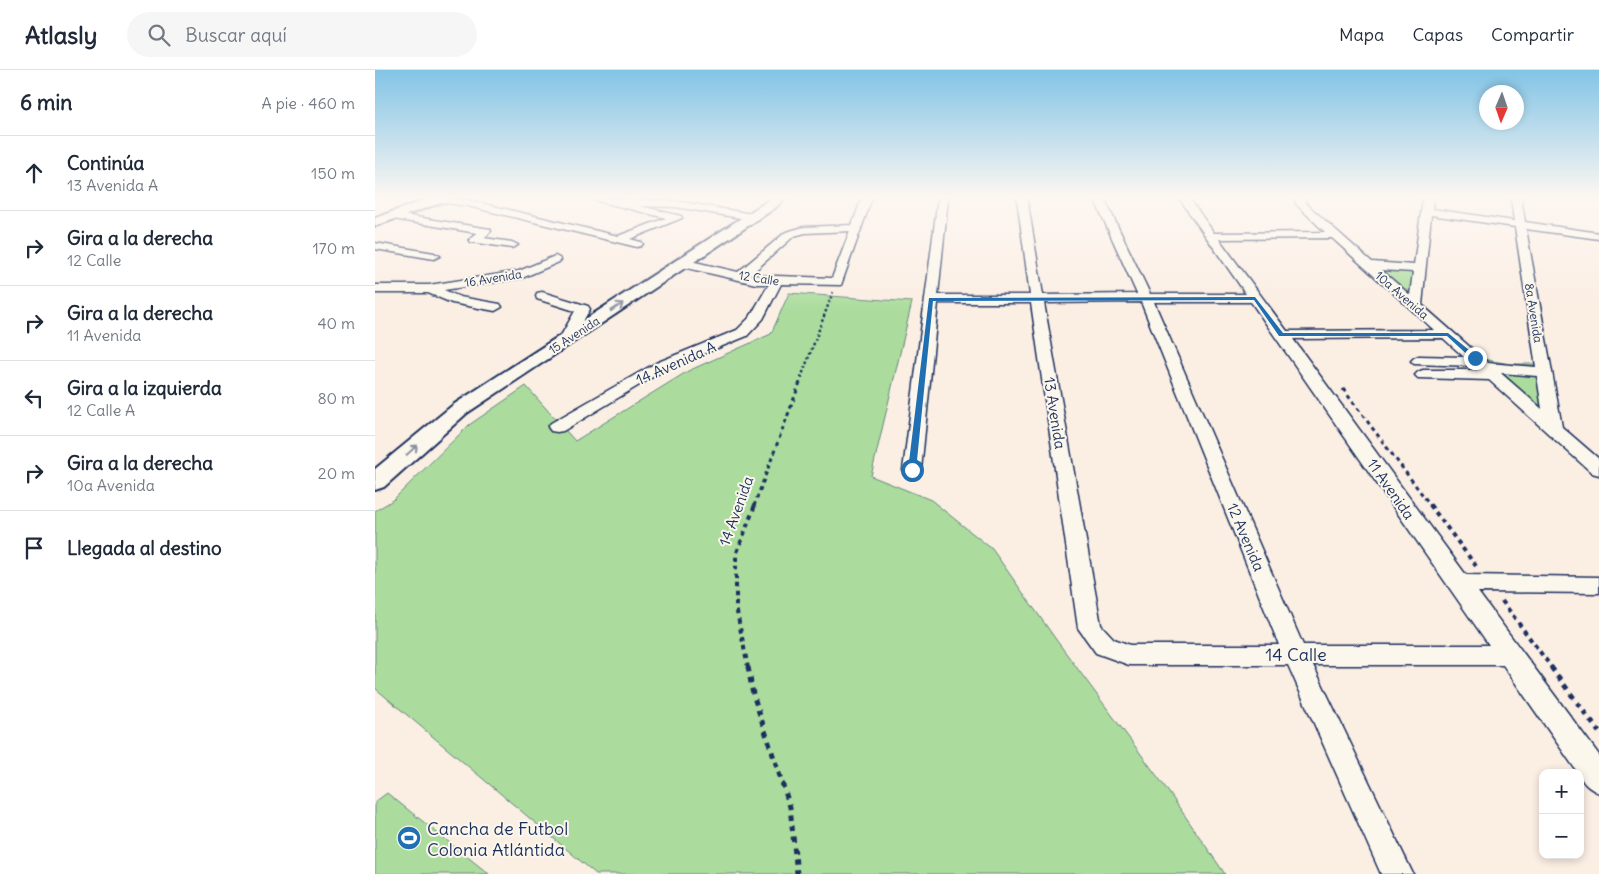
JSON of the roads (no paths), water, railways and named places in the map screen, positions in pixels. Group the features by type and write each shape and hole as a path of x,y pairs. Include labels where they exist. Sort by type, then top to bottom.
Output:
{"main road":[{"name":"15 Avenida","path":"375,482 460,409 682,263 717,236"}],"street":[{"path":"480,236 475,240 512,245"},
{"path":"606,236 637,244"},
{"path":"621,239 630,236"},
{"path":"741,276 788,236"},
{"name":"12 Calle","path":"682,263 756,280 776,282 837,282 853,236"},
{"path":"912,470 939,236"},
{"name":"13 Avenida","path":"1028,236 1089,628"},
{"name":"12 Avenida","path":"1116,236 1146,299 1295,654 1397,874"},
{"path":"1211,236 1271,236"},
{"name":"11 Avenida","path":"1211,236 1599,779"},
{"name":"10a Avenida","path":"1336,236 1599,469"},
{"path":"1415,306 1425,236"},
{"name":"8a Avenida","path":"1522,236 1553,427"},
{"path":"375,246 434,256"},
{"name":"16 Avenida","path":"429,288 522,274 555,260"},
{"path":"1369,265 1421,269"},
{"name":"14 Avenida A","path":"557,427 661,366 742,333 756,319 776,282"},
{"path":"375,289 409,290 429,288 457,300 495,308"},
{"path":"542,296 583,309 565,341"},
{"path":"931,299 1255,298"},
{"path":"1281,335 1448,334"},
{"path":"1421,368 1487,368 1543,372"},
{"path":"1458,583 1599,584"},
{"name":"14 Calle","path":"1089,628 1105,646 1129,655 1511,656"}],"place":[{"name":"Cancha de Futbol Colonia Atlántida","path":"409,838"}]}
